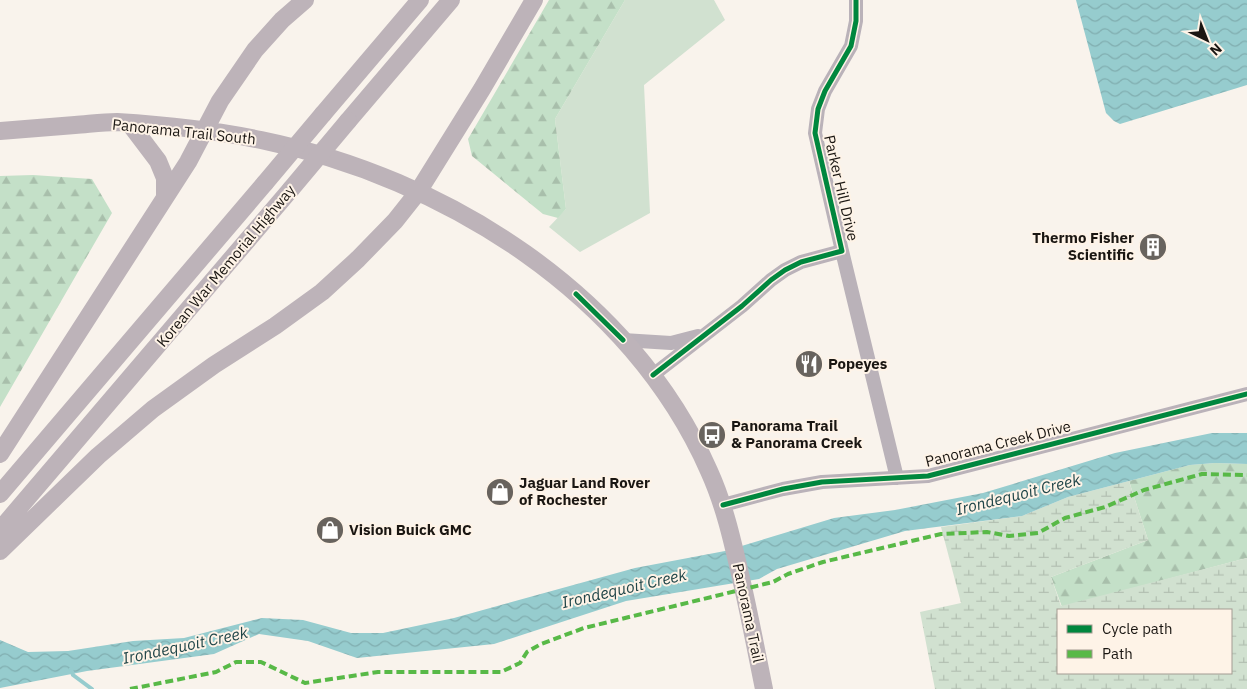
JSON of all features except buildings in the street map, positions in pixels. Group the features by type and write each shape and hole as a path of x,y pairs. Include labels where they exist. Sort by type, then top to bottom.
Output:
{"main road":[{"path":"0,454 188,162 203,130 220,101 255,50 282,20 305,0"},
{"name":"Korean War Memorial Highway","path":"0,494 420,0"},
{"name":"Korean War Memorial Highway","path":"0,530 451,0"},
{"path":"0,551 91,463 153,409 322,292 364,253 418,192 482,89 534,0"},
{"name":"Panorama Trail South","path":"0,130 115,122 203,130 260,139 301,149 367,172 452,208 550,272 572,290 623,340 652,375 676,409 700,452 722,505 732,537"},
{"path":"130,124 158,161 165,178 164,198"},
{"name":"Panorama Trail","path":"732,537 764,689"}],"street":[{"name":"Parker Hill Drive","path":"856,0 856,22 851,46 825,91 818,109 815,133 897,478"},
{"name":"Parker Hill Drive","path":"652,375 723,321 785,270 801,262 842,251"},
{"name":"Parker Hill Drive","path":"623,340 671,343 704,334"},
{"name":"Panorama Creek Drive","path":"722,505 808,484 928,476 1247,394"}],"green space":[{"path":"549,0 625,0 555,119 566,209 558,218 543,214 472,156 468,139"},
{"path":"625,0 714,0 725,20 644,85 650,213 580,252 549,227 566,209 555,119"},
{"path":"33,175 92,179 112,213 0,407 0,176"},
{"path":"1215,463 1247,464 1247,558 1062,607 1051,577 1148,540 1129,481 1190,465"},
{"path":"1129,481 1148,540 1051,577 1061,606 1247,558 1247,689 935,689 920,612 961,603 941,527 1022,516 1068,497"}],"water":[{"path":"1076,0 1247,0 1247,85 1120,124 1106,113"},
{"name":"Irondequoit Creek","path":"1212,433 1247,433 1247,464 1215,463 1190,465 1068,497 1022,516 905,531 777,569 759,579 626,601 494,644 357,658 308,641 259,634 214,654 87,671 0,688 0,640 28,652 68,651 133,641 184,638 262,618 303,620 351,633 383,633 454,618 635,568 725,551 834,518 895,510 983,493 1115,453"}],"waterway":[{"path":"71,669 73,675 92,689"}],"marked path":[{"path":"130,689 216,672 236,662 261,662 305,683 378,672 501,672 520,663 527,652 541,644 584,628 773,582 788,574 823,562 941,534 987,532 1009,536 1038,533 1065,518 1105,507 1144,490 1202,474 1247,475"}],"cycle path":[{"path":"653,375 785,270 801,262 842,251 815,133 818,109 825,91 851,46 856,21 856,0"},
{"path":"576,294 623,340"},
{"path":"723,505 783,489 822,482 928,476 1247,394"}],"place":[{"name":"Thermo Fisher Scientific","path":"1153,247"},
{"name":"Popeyes","path":"809,364"},
{"name":"Panorama Trail & Panorama Creek","path":"712,435"},
{"name":"Jaguar Land Rover of Rochester","path":"500,492"},
{"name":"Vision Buick GMC","path":"330,530"}]}
